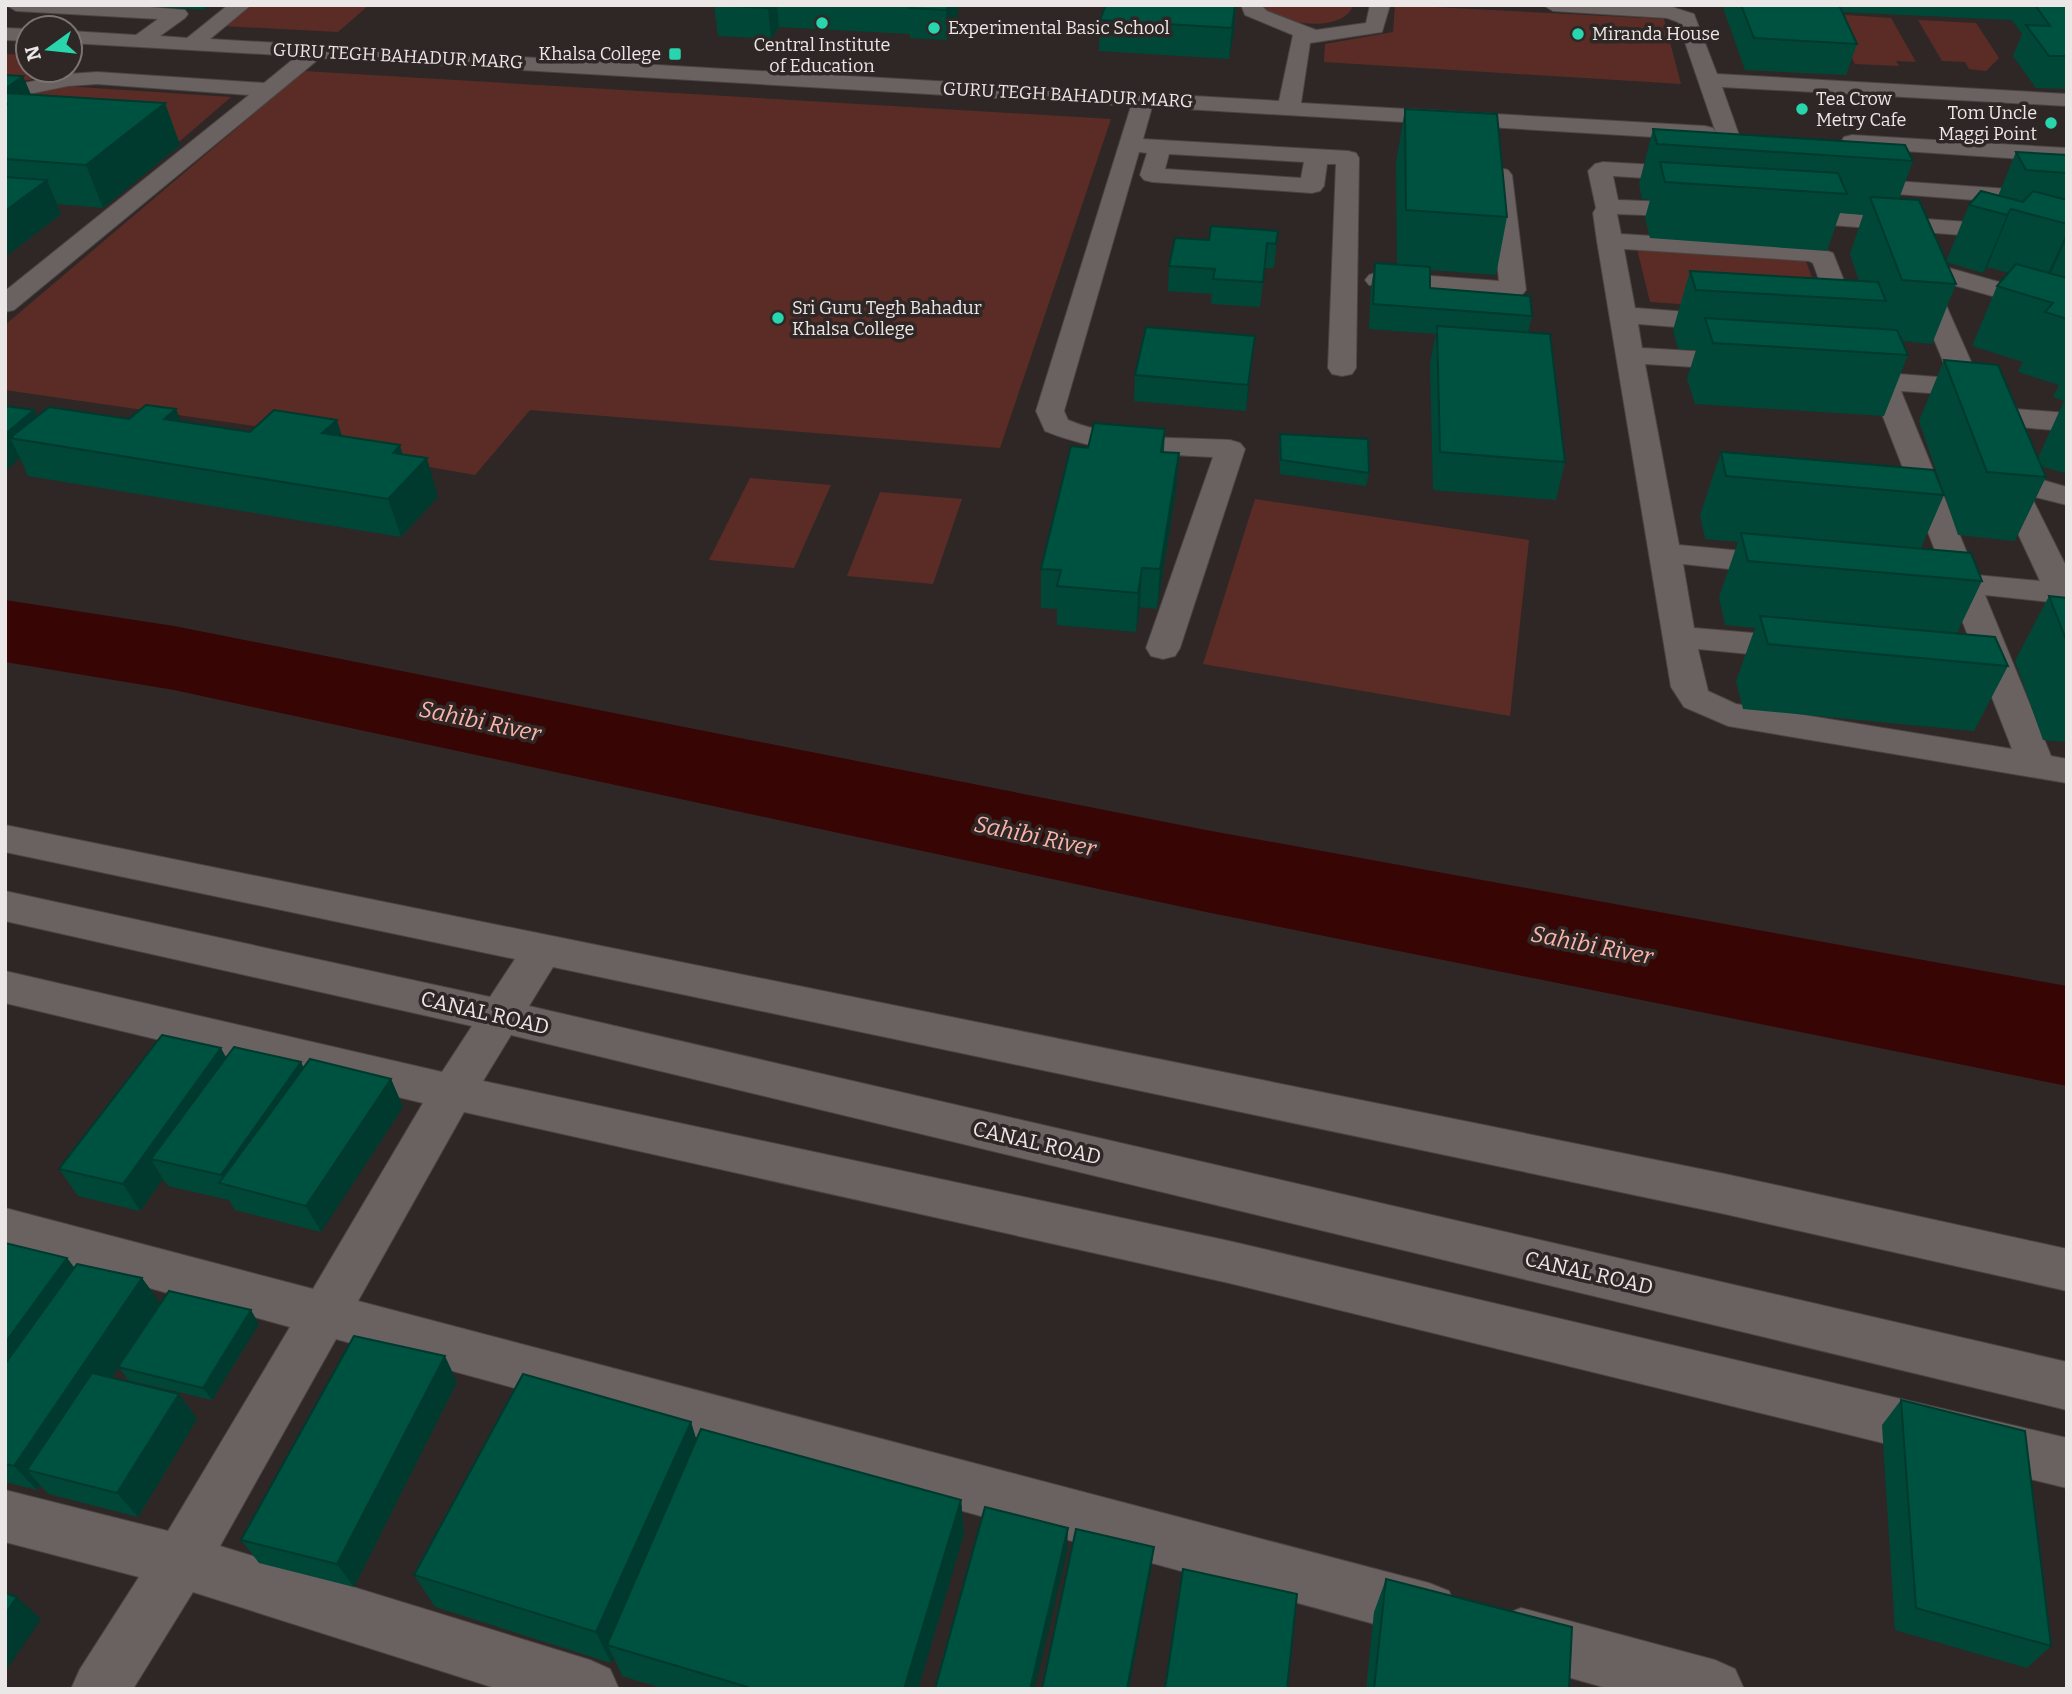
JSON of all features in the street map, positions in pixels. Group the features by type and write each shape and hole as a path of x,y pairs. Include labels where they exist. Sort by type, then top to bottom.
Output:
{"street":[{"path":"16,5 178,14 84,70"},
{"path":"190,45 241,5"},
{"path":"1251,5 1252,11 1267,20 1299,28 1315,37"},
{"path":"1289,108 1301,38 1376,28 1380,5"},
{"path":"1553,5 1679,14 1687,19 1728,135"},
{"name":"GURU TEGH BAHADUR MARG","path":"84,38 1289,108 1496,139 1756,136"},
{"path":"5,304 315,52"},
{"path":"84,79 268,90"},
{"path":"1708,80 2067,100"},
{"path":"5,93 49,84"},
{"path":"1944,93 1964,131"},
{"path":"1144,99 1050,411 1055,425 1072,434 1101,439 1230,449 1163,648"},
{"path":"1824,140 1906,145 1964,131 2067,155"},
{"path":"1344,277 1513,290 1496,139"},
{"path":"1131,145 1348,158 1342,368"},
{"path":"1906,145 1939,227"},
{"path":"1717,175 1606,167 1600,171 1608,208 1605,213 1609,241 1688,687 1696,699 1728,714 2051,768"},
{"path":"1828,183 2067,200"},
{"path":"1608,208 1626,206 1721,212"},
{"path":"1762,215 2067,236"},
{"path":"1898,223 2008,480 2064,598"},
{"path":"1609,241 1812,254 1824,258 1849,326 1832,330 1819,329"},
{"path":"1917,267 2067,309"},
{"path":"1622,316 1754,325"},
{"path":"1629,355 1776,365"},
{"path":"1830,368 1866,374 1882,381 2067,422"},
{"path":"1882,381 1963,583 1980,664 2051,768"},
{"path":"2008,480 2067,496"},
{"path":"1664,553 1813,568"},
{"path":"1908,578 2064,598"},
{"path":"1678,637 1829,650"},
{"path":"5,838 1725,1194 2067,1270"},
{"name":"CANAL ROAD","path":"5,906 501,1016 2067,1386"},
{"path":"100,1689 181,1561 453,1092 543,949"},
{"path":"5,987 453,1092 1229,1262 2066,1468"},
{"path":"5,1228 1714,1689"},
{"path":"5,1516 181,1561 590,1689"}],"shaded area":[{"path":"250,5 369,5 338,32 223,26"},
{"path":"1261,5 1353,6 1347,15 1336,20 1309,24 1281,18"},
{"path":"1395,5 1664,19 1681,84 1324,62 1325,44 1393,32"},
{"path":"1830,14 1891,18 1916,62 1896,61 1899,66 1855,64"},
{"path":"1918,20 1976,23 1999,58 1986,71 1969,69 1965,62 1942,61"},
{"path":"5,54 14,54 14,82 5,84"},
{"path":"304,71 1111,119 1000,448 530,410 475,475 355,454 364,442 5,390 5,325"},
{"path":"64,86 231,97 180,141 32,131 5,98"},
{"path":"1637,249 1805,259 1826,314 1650,302"},
{"path":"750,478 831,485 794,568 709,560"},
{"path":"880,492 962,499 933,584 847,576"},
{"path":"1255,499 1529,540 1510,716 1203,664"}],"building":[{"path":"714,5 770,5 768,8"},
{"path":"910,5 948,5 946,10 909,8"},
{"path":"1106,5 1235,5 1232,28 1100,20"},
{"path":"1741,5 1839,5 1857,44 1754,38"},
{"path":"2035,5 2067,5 2067,56 2049,56 2026,25 2050,26"},
{"path":"5,75 14,76 14,82 5,89"},
{"path":"5,93 165,103 86,165 5,159 5,105 8,104 5,104"},
{"path":"1405,109 1497,114 1507,217 1406,210"},
{"path":"1653,129 1905,145 1913,161 1657,144"},
{"path":"2016,152 2067,155 2067,173 2026,170"},
{"path":"1660,162 1838,173 1847,194 1665,182"},
{"path":"5,177 47,180 5,211"},
{"path":"1981,191 2023,202 2033,191 2067,200 2067,224 2011,209 2007,215 1969,205"},
{"path":"1870,197 1919,200 1956,284 1902,280"},
{"path":"1211,226 1278,231 1276,244 1267,243 1263,282 1213,279 1215,269 1169,266 1175,238 1209,240"},
{"path":"1375,263 1430,267 1430,288 1530,296 1532,316 1373,304"},
{"path":"2016,264 2067,278 2067,319 2045,312 2053,303 1997,286"},
{"path":"1690,271 1878,282 1886,301 1696,290"},
{"path":"1705,318 1897,330 1908,355 1713,343"},
{"path":"1437,326 1550,334 1565,462 1440,452"},
{"path":"1146,327 1255,336 1248,385 1135,375"},
{"path":"1944,360 1998,365 2046,477 1987,472"},
{"path":"146,405 176,409 164,419 250,432 274,410 337,420 322,433 400,445 393,453 427,458 388,499 10,438 49,407 129,419"},
{"path":"5,406 34,410 5,434"},
{"path":"1094,423 1165,429 1161,452 1179,453 1160,569 1142,568 1138,593 1057,586 1061,570 1041,569 1071,446 1088,448"},
{"path":"1280,434 1368,439 1369,473 1281,460"},
{"path":"1721,452 1934,470 1944,495 1726,476"},
{"path":"1741,533 1971,553 1982,581 1748,561"},
{"path":"2049,596 2067,598 2067,642"},
{"path":"1760,616 1995,637 2008,666 1768,644"},
{"path":"162,1035 221,1048 123,1184 59,1169"},
{"path":"234,1047 301,1062 221,1175 151,1159"},
{"path":"310,1059 391,1079 306,1206 219,1183"},
{"path":"5,1243 67,1258 5,1343"},
{"path":"77,1264 142,1278 14,1466 5,1464 5,1364"},
{"path":"169,1291 251,1310 203,1388 118,1367"},
{"path":"354,1336 445,1356 337,1564 241,1540"},
{"path":"92,1373 179,1394 117,1493 27,1470"},
{"path":"523,1374 691,1422 596,1632 414,1575"},
{"path":"1901,1400 2025,1431 2051,1646 1916,1608"},
{"path":"701,1429 961,1500 904,1689 754,1689 607,1645"},
{"path":"985,1507 1068,1528 1030,1689 935,1689"},
{"path":"1076,1529 1154,1547 1127,1689 1042,1689"},
{"path":"1183,1569 1297,1594 1287,1689 1165,1689"},
{"path":"1386,1579 1572,1627 1569,1689 1374,1689"},
{"path":"5,1593 17,1597 5,1614"}],"waterway":[{"name":"Sahibi River","path":"5,631 174,658 1206,871 2067,1036"}],"place":[{"name":"Central Institute of Education","path":"822,23"},
{"name":"Experimental Basic School","path":"934,28"},
{"name":"Miranda House","path":"1578,34"},
{"name":"Khalsa College","path":"675,54"},
{"name":"Tea Crow Metry Cafe","path":"1802,109"},
{"name":"Tom Uncle Maggi Point","path":"2051,123"},
{"name":"Sri Guru Tegh Bahadur Khalsa College","path":"778,318"}]}
